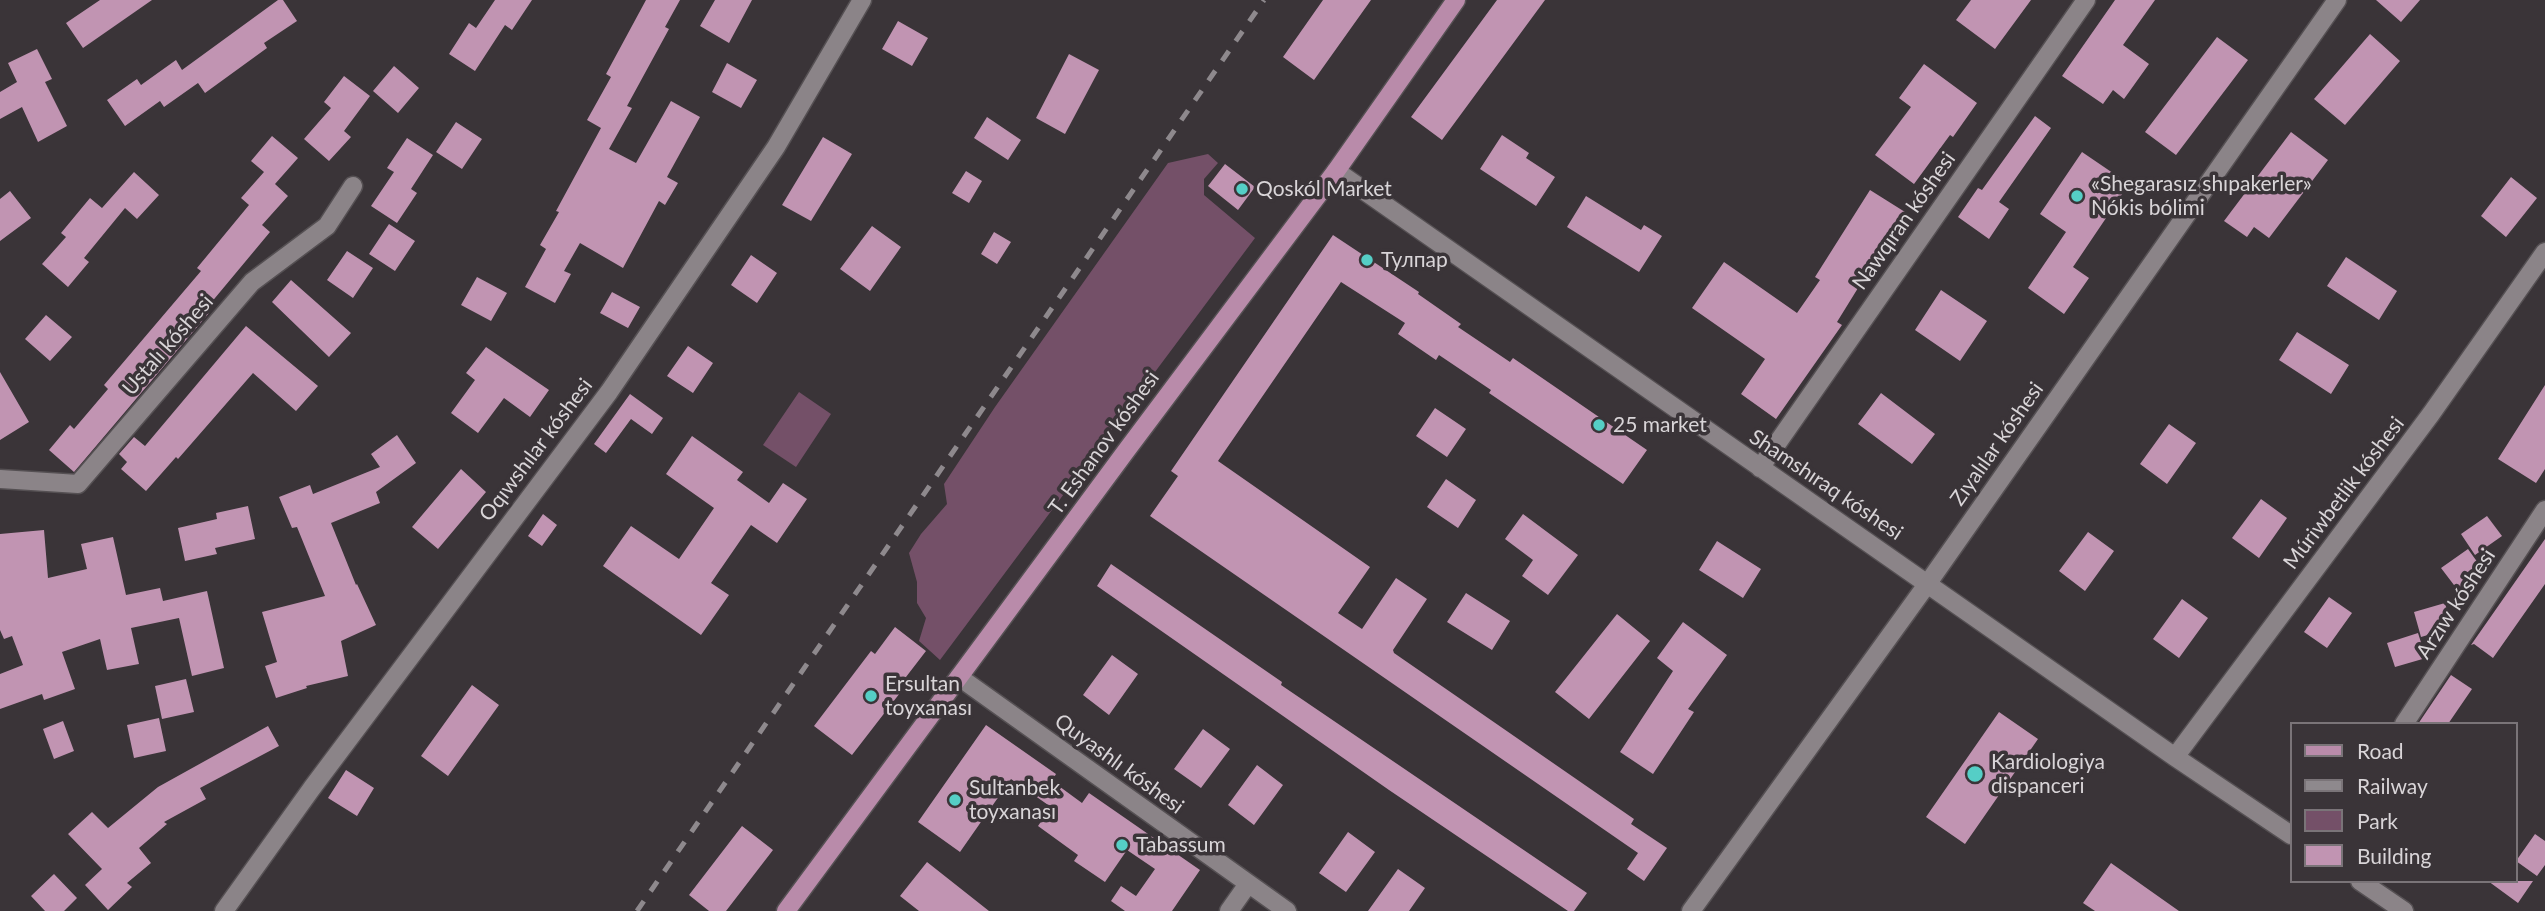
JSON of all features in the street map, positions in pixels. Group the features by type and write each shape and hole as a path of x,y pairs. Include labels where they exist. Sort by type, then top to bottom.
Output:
{"main road":[{"name":"T. Eshanov kóshesi","path":"786,911 1336,171 1457,0"}],"street":[{"name":"Oqıwshılar kóshesi","path":"224,911 312,788 609,392 776,147 862,0"},
{"name":"Nawqıran kóshesi","path":"1760,468 2086,0"},
{"name":"Zıyalılar kóshesi","path":"1691,911 1928,583 2337,0"},
{"name":"Shamshıraq kóshesi","path":"1336,171 2175,757 2290,834"},
{"name":"Ustalı kóshesi","path":"0,479 78,484 252,282 327,226 353,186"},
{"name":"Múriwbetlik kóshesi","path":"2175,757 2431,414 2545,252"},
{"name":"Arzıw kóshesi","path":"2405,722 2545,510"},
{"name":"Quyashlı kóshesi","path":"959,677 1287,911"},
{"path":"2363,883 2404,911"},
{"path":"1229,911 1248,884"}],"green space":[{"path":"1208,154 1218,163 1204,179 1204,195 1255,238 940,660 919,641 926,618 917,603 917,582 909,553 921,534 947,504 944,484 995,407 1168,163"},
{"path":"799,392 831,414 796,467 763,445"}],"building":[{"path":"100,0 152,0 83,48 66,23"},
{"path":"278,0 283,0 297,21 264,43 267,48 205,93 198,83 164,107 160,101 125,126 107,100 137,79 141,85 176,60 182,70"},
{"path":"495,0 532,0 512,30 505,25 475,71 449,54 469,23 476,28"},
{"path":"646,0 680,0 665,27 669,29 627,106 632,108 609,149 636,163 671,101 700,117 667,177 678,183 665,205 659,201 623,268 580,243 564,271 571,274 555,303 525,287 546,249 540,245 559,212 556,211 601,128 587,120 611,77 606,74"},
{"path":"715,0 752,0 729,43 700,26"},
{"path":"1323,0 1371,0 1314,80 1283,57"},
{"path":"1497,0 1545,0 1442,140 1411,117"},
{"path":"1971,0 2031,0 1995,49 1956,20"},
{"path":"2115,0 2155,0 2123,45 2149,64 2124,99 2113,90 2103,104 2062,76"},
{"path":"2376,0 2420,0 2401,22"},
{"path":"898,21 928,38 912,66 882,49"},
{"path":"2370,34 2400,61 2345,125 2314,99"},
{"path":"2217,37 2248,60 2176,155 2145,132"},
{"path":"37,49 52,79 45,82 67,126 38,142 22,107 0,119 0,92 17,82 8,63"},
{"path":"1069,54 1099,70 1065,134 1036,118"},
{"path":"727,63 757,80 741,108 712,92"},
{"path":"1924,64 1977,103 1914,184 1875,155 1911,107 1899,98"},
{"path":"394,66 419,88 398,113 373,91"},
{"path":"344,76 370,96 344,131 351,137 329,161 304,139 331,108 324,102"},
{"path":"2035,116 2051,128 1999,202 2009,209 1989,239 1958,217 1978,188 1982,190"},
{"path":"987,117 1021,140 1008,160 974,138"},
{"path":"456,122 482,139 462,169 436,152"},
{"path":"2291,132 2328,160 2269,238 2254,227 2247,237 2224,221"},
{"path":"1502,135 1529,153 1526,158 1555,177 1536,206 1480,169"},
{"path":"272,136 298,158 275,184 288,196 262,225 270,232 205,310 209,313 74,472 49,450 70,425 74,429 108,389 104,385 201,271 197,268 249,205 241,198 264,172 251,161"},
{"path":"823,137 852,154 811,221 782,205"},
{"path":"407,138 433,155 411,189 417,193 397,223 371,206 394,172 387,168"},
{"path":"2082,152 2129,184 2073,267 2089,278 2064,314 2028,288 2066,232 2040,214"},
{"path":"1225,164 1255,187 1238,210 1208,186"},
{"path":"966,171 982,181 969,203 952,193"},
{"path":"134,172 159,195 137,219 125,208 84,258 89,262 68,287 42,264 66,237 61,233 90,198 102,208"},
{"path":"2511,177 2537,198 2506,237 2481,216"},
{"path":"1870,190 1905,212 1837,322 1842,325 1776,419 1741,394 1765,359 1692,308 1724,262 1797,313 1820,280 1815,277"},
{"path":"10,191 31,218 0,241 0,199"},
{"path":"1586,196 1641,230 1644,225 1662,236 1639,272 1567,227"},
{"path":"389,224 415,241 395,271 369,254"},
{"path":"872,226 901,247 870,291 840,269"},
{"path":"994,232 1011,242 997,264 981,254"},
{"path":"1333,235 1419,292 1418,294 1461,324 1458,327 1510,362 1513,358 1647,450 1623,484 1489,393 1491,390 1439,355 1436,360 1398,334 1405,323 1341,282 1218,461 1370,567 1338,613 1362,629 1396,578 1427,599 1393,650 1394,653 1634,819 1631,824 1667,848 1644,881 1627,869 1638,853 1150,516 1178,476 1171,471"},
{"path":"347,251 373,268 353,298 327,280"},
{"path":"751,255 777,273 757,303 731,285"},
{"path":"2346,257 2397,291 2379,320 2327,286"},
{"path":"477,277 507,293 491,321 461,305"},
{"path":"291,280 351,333 329,357 272,302"},
{"path":"1941,290 1987,321 1960,361 1915,330"},
{"path":"612,292 640,307 628,328 600,313"},
{"path":"46,315 72,337 50,361 25,339"},
{"path":"246,326 318,386 296,411 253,373 178,459 176,457 146,491 121,469 127,462 119,454 134,437 145,446"},
{"path":"2297,332 2349,365 2331,394 2279,360"},
{"path":"688,346 713,363 693,393 667,376"},
{"path":"486,347 549,390 530,417 504,398 478,433 451,413 475,380 466,373"},
{"path":"0,372 29,422 0,440"},
{"path":"2545,385 2545,469 2536,483 2498,459"},
{"path":"1881,393 1935,434 1912,464 1858,424"},
{"path":"630,394 663,418 652,434 631,419 606,453 594,444"},
{"path":"1435,408 1466,429 1447,457 1416,436"},
{"path":"2169,424 2196,443 2167,484 2140,464"},
{"path":"397,435 416,463 376,492 380,503 331,523 356,585 376,625 341,641 348,676 306,686 307,688 276,698 265,666 277,662 262,612 325,596 297,527 292,528 279,497 310,485 313,494 380,467 371,454"},
{"path":"692,436 743,472 737,480 769,503 783,483 807,499 777,543 751,525 711,583 729,595 701,635 603,566 631,526 679,559 714,508 666,474"},
{"path":"461,469 486,492 438,549 412,527"},
{"path":"1446,479 1476,500 1458,528 1427,507"},
{"path":"2261,499 2287,518 2259,558 2232,538"},
{"path":"248,506 255,539 215,548 217,554 185,561 178,528 217,519 216,513"},
{"path":"543,514 557,525 542,546 528,536"},
{"path":"1523,514 1578,555 1548,595 1522,576 1533,560 1505,539"},
{"path":"2487,516 2502,536 2475,555 2461,534"},
{"path":"44,530 48,578 87,569 81,544 113,537 126,595 160,588 163,601 207,591 224,668 192,676 179,618 131,628 139,664 107,670 100,639 62,652 75,689 44,700 42,694 0,709 0,674 23,665 12,636 4,639 0,630 0,534"},
{"path":"2088,532 2114,551 2085,591 2059,571"},
{"path":"2545,539 2545,584 2493,658 2474,644 2471,645"},
{"path":"1717,541 1761,569 1743,598 1699,570"},
{"path":"2468,549 2483,570 2457,589 2441,568"},
{"path":"1111,564 1282,682 1281,685 1587,893 1574,911 1568,911 1389,790 1097,586"},
{"path":"1466,593 1510,621 1492,650 1447,622"},
{"path":"2329,597 2352,613 2327,648 2304,632"},
{"path":"2182,599 2208,618 2179,658 2153,639"},
{"path":"2445,603 2452,628 2421,637 2414,612"},
{"path":"1617,614 1650,641 1589,719 1555,692"},
{"path":"1683,622 1727,655 1688,709 1694,712 1653,774 1620,752 1673,671 1657,658"},
{"path":"895,627 926,651 906,677 910,680 852,755 814,726 871,651 875,654"},
{"path":"2418,633 2426,658 2395,667 2387,643"},
{"path":"1112,655 1138,674 1109,715 1083,695"},
{"path":"2451,675 2472,689 2449,722 2419,722"},
{"path":"186,679 194,712 162,719 155,686"},
{"path":"472,685 499,705 448,776 421,756"},
{"path":"1999,712 2038,739 1965,844 1926,817"},
{"path":"159,718 166,751 134,758 127,725"},
{"path":"63,721 74,751 54,759 43,729"},
{"path":"986,725 1056,774 1052,781 1082,803 1089,793 1200,870 1172,911 1125,911 1111,901 1121,886 1136,896 1155,869 1127,850 1105,882 1074,861 1078,855 1038,826 1051,807 1011,779 960,852 918,822"},
{"path":"268,726 279,746 200,788 206,799 164,822 167,824 139,848 151,863 127,883 132,887 108,910 85,885 102,869 68,834 92,812 108,828 158,787"},
{"path":"1203,729 1230,749 1201,788 1174,769"},
{"path":"1257,765 1283,785 1254,825 1228,805"},
{"path":"346,770 374,788 357,816 328,798"},
{"path":"742,826 773,850 726,911 709,911 689,895"},
{"path":"1348,832 1375,852 1346,892 1319,873"},
{"path":"2535,834 2545,841 2545,865 2537,876 2517,860"},
{"path":"927,862 989,911 919,911 900,896"},
{"path":"2111,863 2179,911 2095,911 2083,903"},
{"path":"1398,869 1425,888 1409,911 1368,911"},
{"path":"54,874 77,898 64,911 45,911 31,896"},
{"path":"2533,881 2518,903 2491,883"}],"railway":[{"path":"637,911 1264,0"}],"place":[{"name":"Qoskól Market","path":"1242,189"},
{"name":"«Shegarasız shıpakerler» Nókis bólimi","path":"2077,196"},
{"name":"Тулпар","path":"1367,260"},
{"name":"25 market","path":"1599,425"},
{"name":"Ersultan toyxanası","path":"871,696"},
{"name":"Kardiologiya dispanceri","path":"1975,774"},
{"name":"Sultanbek toyxanası","path":"955,800"},
{"name":"Tabassum","path":"1122,845"}]}
